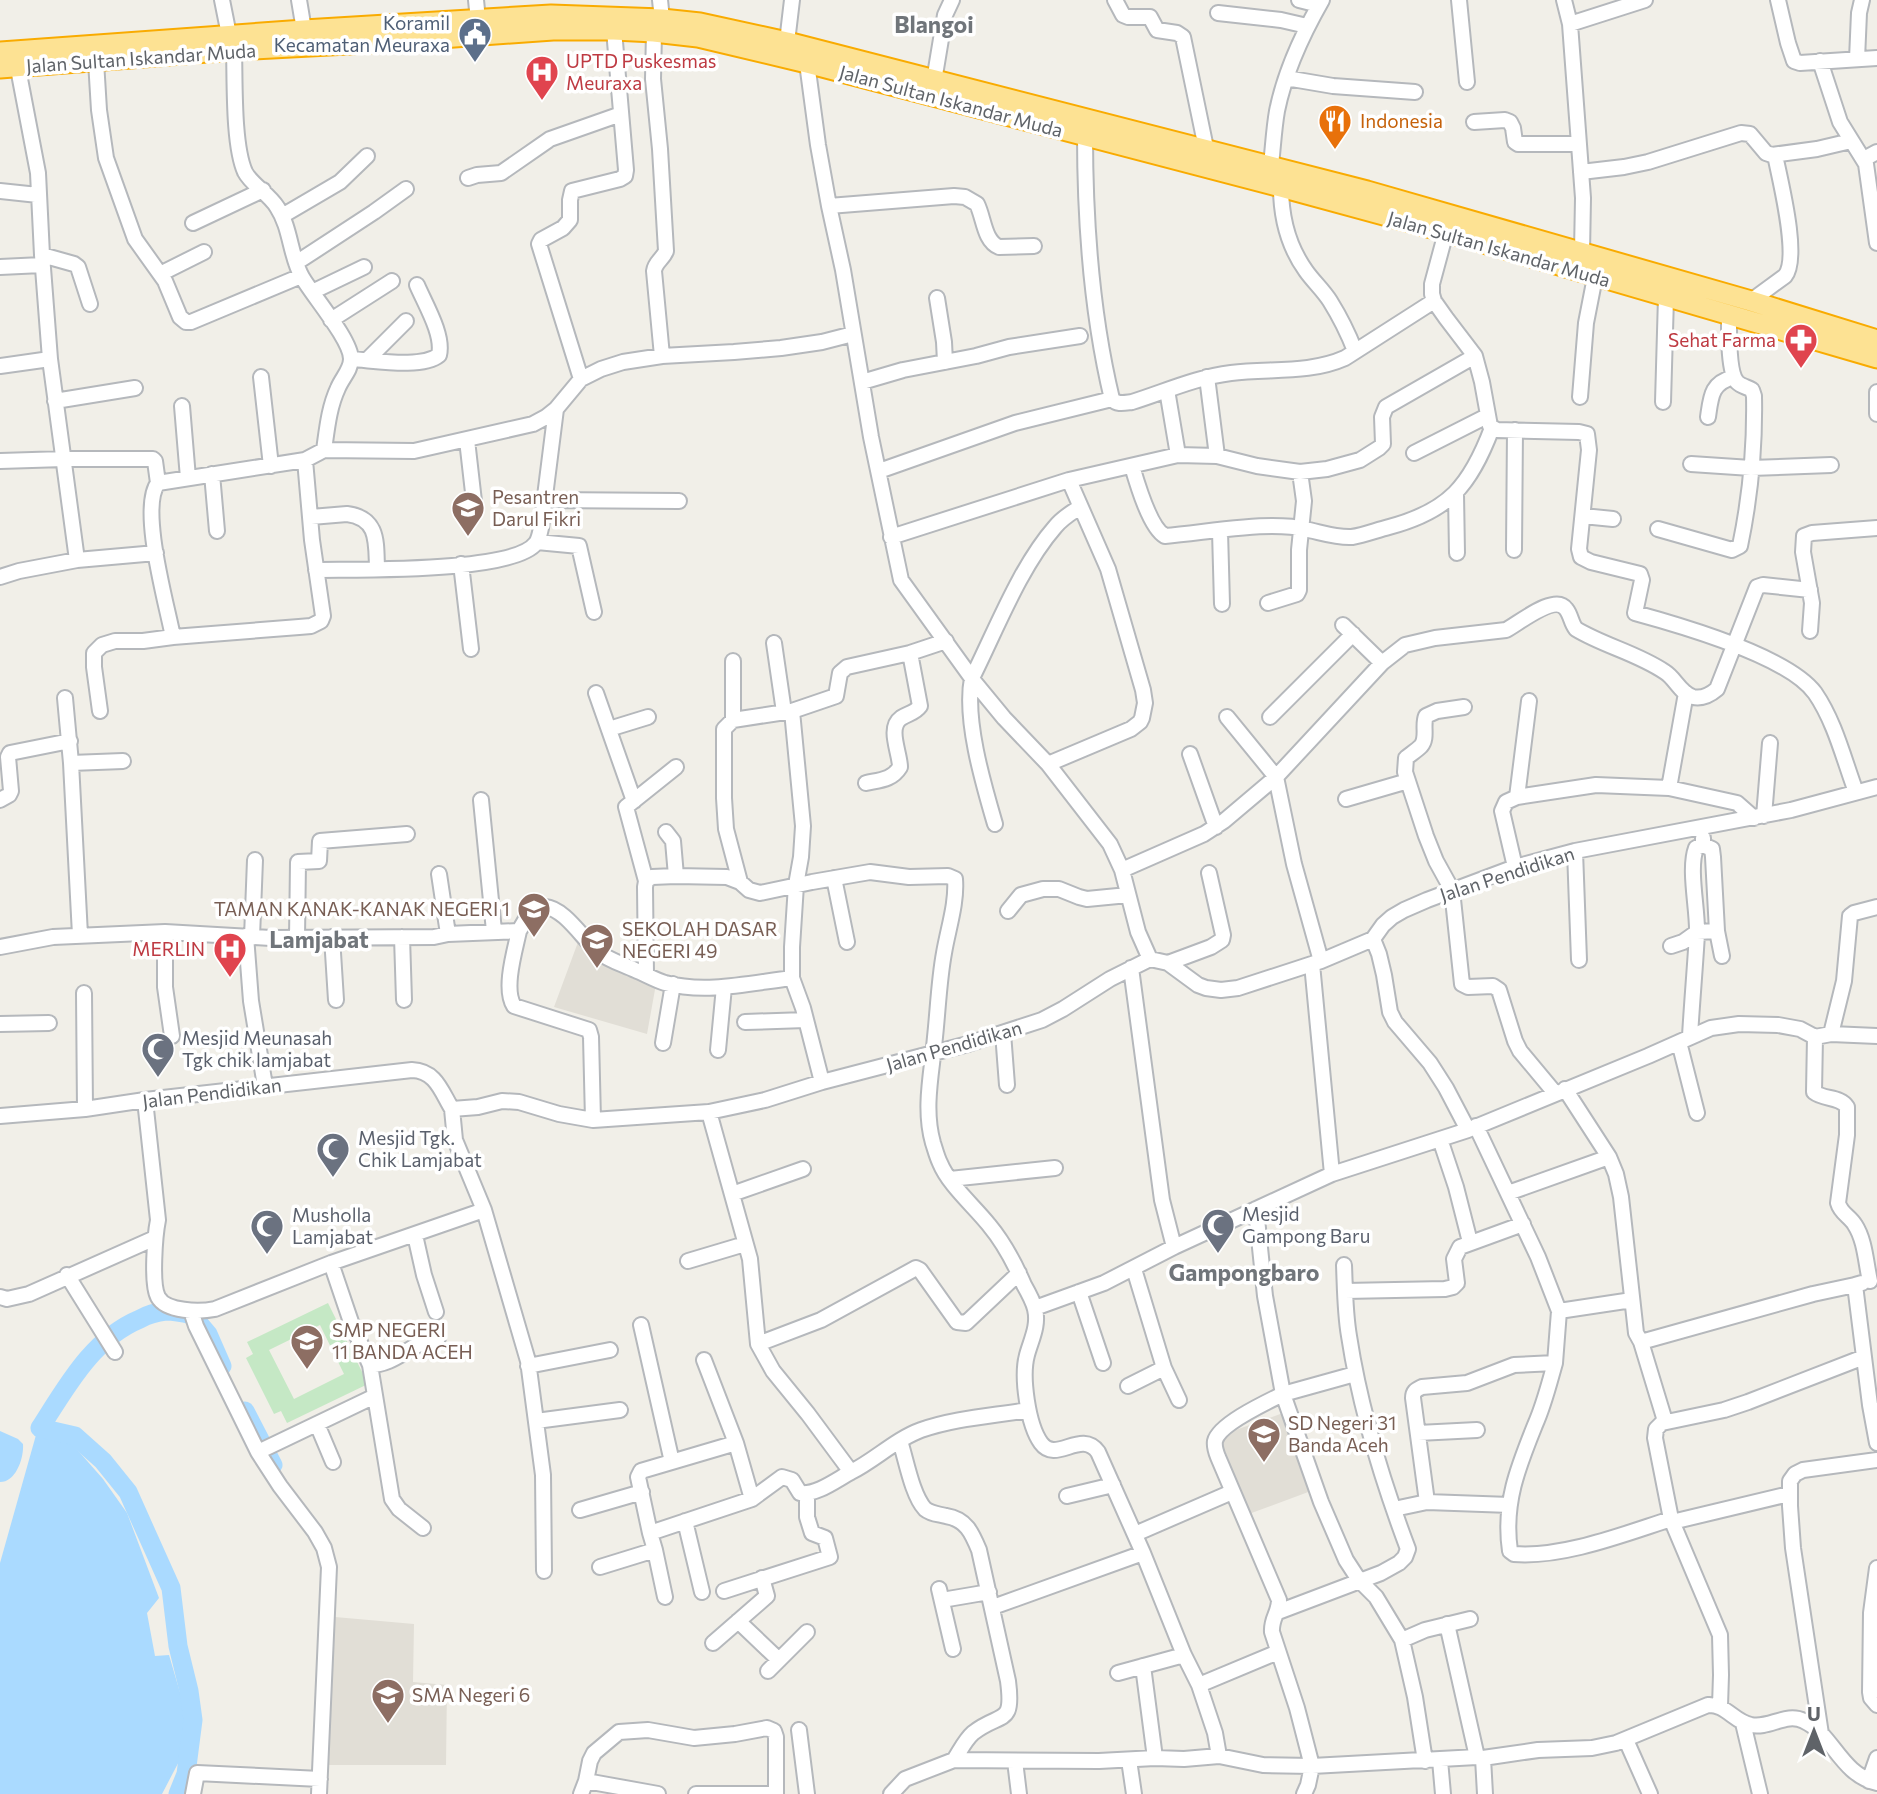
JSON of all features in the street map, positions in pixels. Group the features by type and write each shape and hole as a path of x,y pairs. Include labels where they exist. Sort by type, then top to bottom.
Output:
{"highway":[{"name":"Jalan Sultan Iskandar Muda","path":"6,58 96,61 232,43 304,30 477,10 551,15 659,17 700,23 787,42 1271,165 1582,252 1877,340"},
{"name":"Jalan Sultan Iskandar Muda","path":"6,58 232,43 386,42 553,30 614,30 659,17 698,37 1281,187 1446,232 1877,358"}],"street":[{"path":"222,0 232,43 237,126 245,171 271,197 282,216 298,269 348,347 351,359 330,413 324,450"},
{"path":"299,0 304,30"},
{"path":"787,42 792,0"},
{"path":"934,80 944,15 953,0"},
{"path":"1115,0 1123,15 1128,18 1150,18 1157,30 1177,33 1182,37 1206,148"},
{"path":"1271,165 1277,112 1286,78 1307,26 1320,3 1299,0"},
{"path":"1459,0 1467,82"},
{"path":"1564,0 1570,24 1583,198 1582,252"},
{"path":"1570,24 1645,0"},
{"path":"1778,0 1793,58 1800,63 1877,58"},
{"path":"1857,59 1862,0"},
{"path":"1217,13 1281,20 1307,26"},
{"path":"659,17 653,79 666,251 654,271 662,356"},
{"path":"581,379 539,244 567,224 572,191 625,176 614,30"},
{"path":"6,58 38,173 50,359 78,560"},
{"path":"96,61 106,158 135,239 160,274 180,317 186,322 202,317 298,269 405,189"},
{"path":"1820,61 1840,122 1851,141 1871,156 1867,171 1877,243"},
{"path":"807,63 829,206 901,580 972,678 1004,718 1048,764 1110,844 1122,870 1138,932 1150,959"},
{"path":"1286,78 1326,86 1415,92"},
{"path":"468,178 501,173 550,139 621,114"},
{"path":"1474,122 1510,122 1515,142 1518,144 1578,144"},
{"path":"1581,172 1648,162 1744,133 1752,135 1766,153 1775,155 1851,141"},
{"path":"1085,135 1085,209 1098,334 1112,399 1115,402 1132,402 1207,377 1329,365 1434,301"},
{"path":"1751,301 1785,276 1790,265 1787,222 1775,155"},
{"path":"282,216 340,182 366,156"},
{"path":"1281,187 1283,221 1295,253 1332,303 1355,351"},
{"path":"193,223 263,190"},
{"path":"0,191 38,195"},
{"path":"829,206 965,197 977,204 988,237 994,246 1034,246"},
{"path":"1132,466 1155,527 1165,536 1268,526 1301,528 1352,537 1426,515 1441,506 1456,494 1470,475 1489,422 1475,356 1434,301 1432,284 1446,232"},
{"path":"160,274 204,252"},
{"path":"0,267 42,260 74,264 78,267 90,304"},
{"path":"312,292 364,267"},
{"path":"1580,397 1586,323 1595,277"},
{"path":"331,320 392,281"},
{"path":"351,359 417,362 433,360 439,355 439,336 417,285"},
{"path":"1662,402 1666,297"},
{"path":"937,298 945,362"},
{"path":"1658,529 1732,550 1740,548 1751,468 1753,392 1738,383 1734,377 1729,315"},
{"path":"367,360 406,321"},
{"path":"173,637 151,519 151,499 158,483 304,460 324,450 401,453 430,449 533,424 556,409 581,379 623,362 662,356 781,348 853,334"},
{"path":"862,382 903,370 1009,347 1080,336"},
{"path":"891,537 1069,481 1178,455 1217,456 1257,466 1300,472 1327,469 1360,460 1383,444 1381,417 1386,407 1475,356"},
{"path":"0,366 50,359"},
{"path":"261,377 271,466"},
{"path":"1207,377 1217,456"},
{"path":"1708,417 1715,388 1722,381 1734,377"},
{"path":"55,401 135,388"},
{"path":"1167,390 1178,455"},
{"path":"1877,392 1877,414"},
{"path":"878,471 1015,423 1112,399"},
{"path":"182,407 188,478"},
{"path":"537,542 556,409"},
{"path":"1414,453 1489,422 1515,430 1587,434 1588,450 1579,549 1581,556 1591,562 1636,572 1642,576 1635,612 1735,645 1797,676 1814,691 1827,714 1856,792"},
{"path":"1514,551 1515,430"},
{"path":"467,440 475,510"},
{"path":"0,461 153,459 158,483"},
{"path":"100,710 94,653 102,645 115,641 143,641 318,623 323,616 304,460"},
{"path":"1691,464 1751,468 1831,465"},
{"path":"1268,603 1298,593 1304,501 1300,472"},
{"path":"212,474 217,531"},
{"path":"1048,764 1131,729 1140,722 1145,703 1108,569 1069,481"},
{"path":"1456,494 1457,553"},
{"path":"545,500 679,501"},
{"path":"995,824 982,780 972,720 972,678 1020,580 1042,543 1055,526 1080,507"},
{"path":"311,517 347,514 366,521 374,530 377,568"},
{"path":"1583,516 1613,519"},
{"path":"1810,631 1812,613 1803,552 1804,536 1812,533 1877,528"},
{"path":"1220,531 1222,604"},
{"path":"316,570 461,564 517,556 537,542 579,546 594,612"},
{"path":"0,577 78,560 156,553"},
{"path":"461,564 471,649"},
{"path":"1122,870 1204,834 1230,817 1276,777 1382,663 1405,645 1435,638 1506,630 1541,609 1560,604 1566,608 1576,629 1665,672 1686,693 1701,697 1717,689 1757,586 1810,590"},
{"path":"1270,717 1348,630 1382,663"},
{"path":"740,882 726,830 725,726 733,720 788,712 836,696 840,673 847,667 910,653 946,641"},
{"path":"774,643 788,712 803,826 796,885 792,978 822,1082"},
{"path":"866,783 892,777 900,768 896,724 902,717 920,708 910,653"},
{"path":"733,661 733,720"},
{"path":"596,693 634,801"},
{"path":"1669,788 1686,693"},
{"path":"65,698 70,741 80,935"},
{"path":"1517,797 1529,701"},
{"path":"1464,707 1437,711 1426,716 1423,743 1405,761 1405,772 1431,849 1452,890 1462,984 1468,987 1493,986 1499,990 1520,1051 1560,1091 1609,1157 1621,1197 1636,1333 1665,1421"},
{"path":"609,729 648,717"},
{"path":"1227,717 1276,777 1317,962 1332,1174"},
{"path":"0,800 11,792 8,757 10,753 70,741"},
{"path":"1515,867 1502,811 1506,802 1517,797 1596,785 1669,788 1737,803 1759,817 1770,743"},
{"path":"1190,754 1216,827"},
{"path":"71,763 123,761"},
{"path":"646,974 646,881 626,807 676,766"},
{"path":"1346,799 1408,781"},
{"name":"Jalan Pendidikan","path":"0,1116 85,1109 412,1070 422,1070 431,1075 452,1109 478,1107 502,1101 519,1102 559,1114 593,1120 709,1112 765,1100 1042,1020 1110,979 1150,959 1168,963 1198,985 1221,990 1238,988 1317,962 1373,939 1392,917 1427,900 1515,867 1575,851 1759,817 1877,787"},
{"path":"481,800 494,931"},
{"path":"1702,828 1703,845"},
{"path":"666,832 673,842 676,876"},
{"path":"297,937 298,862 319,861 320,842 407,834"},
{"path":"1697,1113 1684,1039 1697,932 1694,852 1703,845 1712,849 1717,931 1722,956"},
{"path":"1575,851 1579,960"},
{"path":"255,860 249,937 251,1001 265,1086"},
{"path":"646,881 652,877 727,877 760,893 870,872 909,877 948,876 955,879 951,920 942,962 928,1103 932,1139 939,1163 1006,1250 1035,1308 1036,1322 1025,1364 1025,1387 1028,1410 1042,1445 1051,1450 1088,1443 1098,1452 1199,1685 1215,1733 1219,1756"},
{"path":"1168,963 1211,947 1222,940 1209,873"},
{"path":"439,874 448,934"},
{"path":"834,878 847,942"},
{"path":"1008,911 1021,895 1043,889 1059,889 1087,899 1128,895"},
{"path":"1830,1034 1844,981 1850,916 1877,907"},
{"path":"593,1120 589,1030 514,1006 510,1000 519,931 534,909 549,908 563,916 599,953 662,982 691,987 724,987 792,978"},
{"path":"0,947 53,937 165,932 249,937 434,937 519,931"},
{"path":"1671,946 1683,942 1697,932 1717,931"},
{"path":"165,932 165,987 172,1036"},
{"path":"331,937 336,1000"},
{"path":"402,937 404,1000"},
{"path":"1373,939 1384,975 1390,1012 1395,1022 1436,1072 1472,1128 1523,1224 1559,1311 1555,1363 1536,1424 1522,1456 1510,1505 1511,1552 1517,1555 1545,1553 1671,1520 1789,1494"},
{"path":"1131,968 1162,1200 1174,1247"},
{"path":"663,1043 673,984"},
{"path":"718,1050 724,987"},
{"path":"83,993 85,1109"},
{"path":"745,1021 806,1020"},
{"path":"0,1024 48,1023"},
{"path":"1035,1308 1134,1269 1174,1247 1332,1174 1472,1128 1711,1028 1739,1024 1778,1025 1800,1029 1815,1037 1830,1034 1877,1036"},
{"path":"1003,1033 1007,1085"},
{"path":"1815,1037 1814,1092 1841,1101 1847,1107 1847,1135 1838,1203 1860,1234 1867,1282 1864,1357 1877,1443"},
{"path":"145,1100 158,1220 155,1238 156,1291 159,1299 193,1317 258,1452 315,1532 324,1548 329,1567 320,1787 197,1773 193,1794"},
{"path":"452,1109 456,1140 484,1210 528,1366 543,1475 544,1571"},
{"path":"709,1112 750,1259 758,1344 773,1371 851,1472"},
{"path":"1440,1139 1471,1242"},
{"path":"1508,1193 1609,1157"},
{"path":"732,1194 803,1168"},
{"path":"950,1180 1055,1168"},
{"path":"1256,1209 1265,1296 1283,1394 1321,1502 1346,1560 1359,1580 1376,1597 1402,1640 1415,1697 1424,1761"},
{"path":"193,1317 331,1263 484,1210"},
{"path":"1345,1291 1453,1287 1457,1283 1455,1254 1460,1247 1523,1224"},
{"path":"415,1234 436,1312"},
{"path":"0,1297 29,1294 155,1238"},
{"path":"688,1261 745,1244"},
{"path":"331,1263 351,1322 370,1365 392,1499 399,1509 423,1528"},
{"path":"1278,1612 1381,1573 1399,1563 1408,1549 1384,1483 1355,1374 1348,1332 1344,1265"},
{"path":"758,1344 821,1320 916,1268 957,1322 966,1323 1019,1273"},
{"path":"1134,1269 1164,1368 1178,1400"},
{"path":"68,1275 110,1344"},
{"path":"1641,1342 1813,1294 1867,1282"},
{"path":"1079,1292 1103,1363"},
{"path":"1559,1311 1632,1300"},
{"path":"641,1325 673,1462"},
{"path":"370,1365 380,1365 423,1342 438,1338"},
{"path":"528,1366 610,1350"},
{"path":"1720,1706 1720,1635 1671,1520 1654,1438 1658,1426 1665,1421 1724,1410 1748,1402 1864,1357"},
{"path":"704,1360 736,1443 752,1499"},
{"path":"1427,1502 1414,1392 1422,1387 1467,1382 1514,1365 1555,1363"},
{"path":"1128,1386 1164,1368"},
{"path":"1304,1794 1312,1766 1271,1623 1278,1612 1278,1596 1215,1447 1218,1435 1229,1425 1283,1394 1355,1374"},
{"path":"258,1452 375,1396"},
{"path":"536,1421 620,1410"},
{"path":"650,1533 752,1499 782,1477 792,1479 799,1492 807,1494 815,1491 867,1464 920,1431 1028,1410"},
{"path":"317,1424 333,1462"},
{"path":"1418,1433 1477,1430"},
{"path":"900,1441 924,1508 930,1512 951,1516 971,1531 979,1549 1008,1681 1010,1706 1006,1714 970,1736 954,1760"},
{"path":"665,1597 639,1473 736,1443"},
{"path":"1821,1734 1793,1548 1789,1494 1792,1477 1799,1472 1877,1460"},
{"path":"1067,1496 1112,1485"},
{"path":"580,1510 642,1492"},
{"path":"1135,1534 1233,1492"},
{"path":"724,1591 830,1557 825,1538 811,1533 807,1517 807,1494"},
{"path":"1394,1509 1427,1502 1510,1505"},
{"path":"685,1521 702,1592"},
{"path":"600,1567 655,1549"},
{"path":"993,1607 1143,1553"},
{"path":"1877,1568 1871,1613 1870,1692 1871,1699 1877,1705"},
{"path":"713,1643 767,1596 762,1578"},
{"path":"953,1649 941,1595 989,1592"},
{"path":"1402,1640 1425,1630 1470,1619"},
{"path":"738,1621 779,1660"},
{"path":"1447,1625 1480,1758 1485,1794"},
{"path":"768,1671 807,1632"},
{"path":"1199,1685 1278,1651"},
{"path":"1118,1673 1184,1655"},
{"path":"1143,1666 1155,1758"},
{"path":"891,1794 905,1779 954,1760 1099,1761 1219,1756 1252,1764 1312,1766 1480,1758 1538,1750 1605,1746 1626,1740 1707,1705 1720,1706 1742,1723 1751,1725 1797,1718 1805,1721 1821,1734 1848,1767 1873,1782 1877,1758"},
{"path":"1742,1723 1760,1794"},
{"path":"658,1794 583,1788 594,1753 619,1732 648,1730 694,1738 767,1728 774,1731 776,1737 776,1794"},
{"path":"799,1731 807,1794"},
{"path":"1626,1740 1650,1794"},
{"path":"1129,1760 1134,1794"},
{"path":"1440,1760 1443,1794"},
{"path":"1015,1761 1019,1794"},
{"path":"696,1794 770,1794"}],"shaded area":[{"name":"SEKOLAH DASAR NEGERI 49","path":"581,934 600,940 597,955 656,984 647,1034 554,1007"},
{"name":"SD Negeri 31 Banda Aceh","path":"1283,1413 1311,1491 1246,1515 1216,1437"},
{"name":"SMA Negeri 6","path":"335,1617 414,1624 413,1682 447,1685 446,1765 328,1765"}],"green space":[{"name":"SMP NEGERI 11 BANDA ACEH","path":"328,1303 368,1384 287,1423 281,1411 274,1414 246,1358 253,1354 247,1342","holes":["320,1325 344,1374 294,1399 269,1350"]}],"water":[{"path":"0,1431 23,1444 22,1456 15,1474 0,1482"},
{"path":"36,1435 66,1437 103,1479 127,1513 159,1598 147,1613 155,1656 169,1655 189,1723 186,1748 162,1794 0,1794 0,1563"}],"waterway":[{"path":"178,1794 186,1774 193,1720 178,1646 171,1588 128,1492 103,1461 75,1436 40,1428 71,1380 94,1351 123,1328 149,1315 166,1311 192,1315 208,1334 222,1366"},
{"path":"245,1411 273,1465"}],"place":[{"name":"Koramil Kecamatan Meuraxa","path":"475,64"},
{"name":"UPTD Puskesmas Meuraxa","path":"542,102"},
{"name":"Indonesia","path":"1335,151"},
{"name":"Sehat Farma","path":"1801,370"},
{"name":"Pesantren Darul Fikri","path":"468,538"},
{"name":"TAMAN KANAK-KANAK NEGERI 1","path":"534,939"},
{"name":"SEKOLAH DASAR NEGERI 49","path":"597,970"},
{"name":"MERLIN","path":"230,979"},
{"name":"Mesjid Meunasah Tgk chik lamjabat","path":"158,1079"},
{"name":"Mesjid Tgk. Chik Lamjabat","path":"333,1179"},
{"name":"Mesjid Gampong Baru","path":"1218,1255"},
{"name":"Musholla Lamjabat","path":"267,1256"},
{"name":"SMP NEGERI 11 BANDA ACEH","path":"307,1371"},
{"name":"SD Negeri 31 Banda Aceh","path":"1264,1464"},
{"name":"SMA Negeri 6","path":"388,1725"}],"district":[{"name":"Blangoi","path":"934,25"},
{"name":"Lamjabat","path":"319,940"},
{"name":"Gampongbaro","path":"1244,1273"}]}
